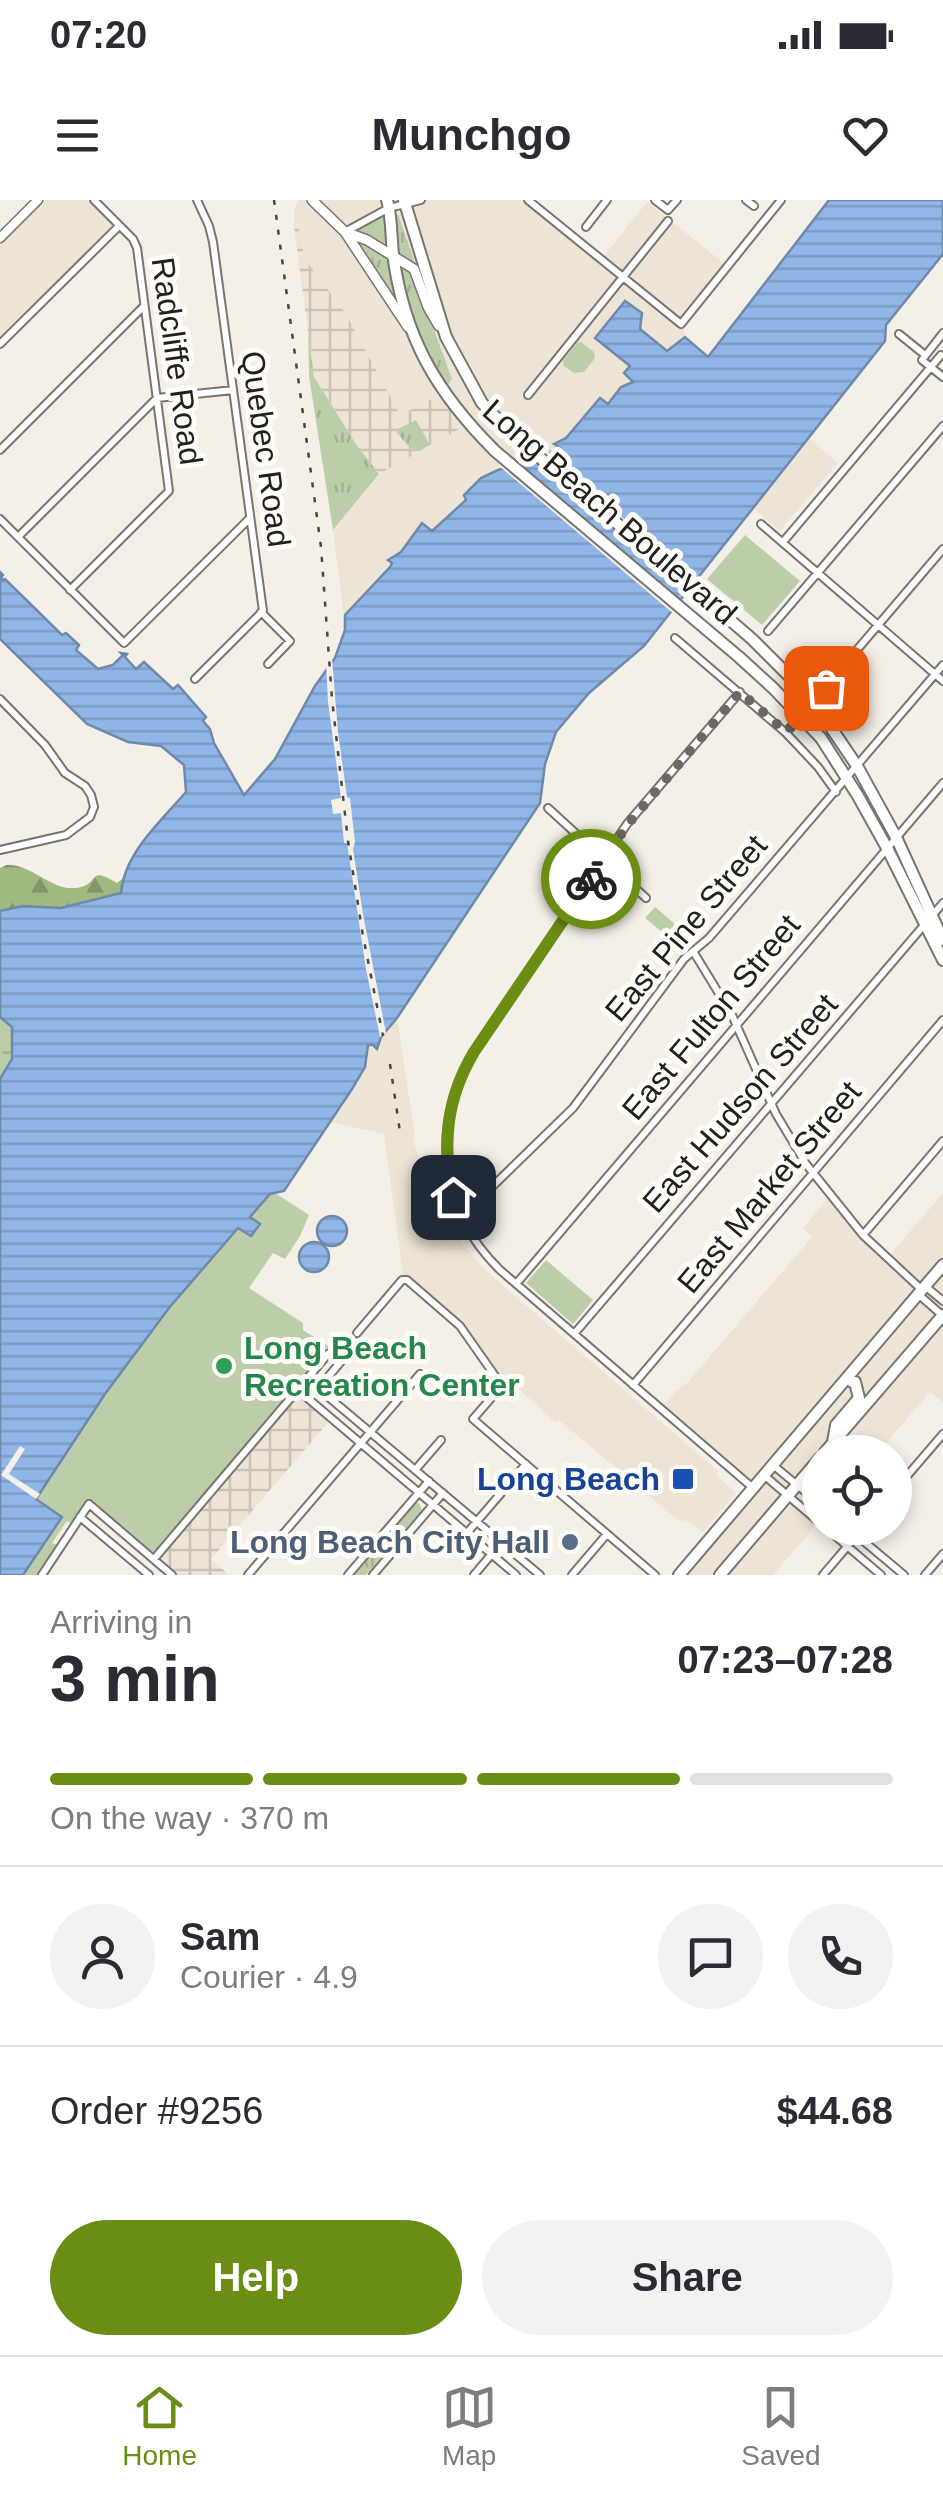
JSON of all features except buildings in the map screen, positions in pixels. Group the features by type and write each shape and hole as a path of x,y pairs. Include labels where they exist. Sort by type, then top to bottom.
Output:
{"main road":[{"path":"312,200 345,232"},
{"path":"405,202 446,337"},
{"path":"388,204 393,254 410,329"},
{"name":"Long Beach Boulevard","path":"345,232 393,254 416,273 428,308 482,403 511,433 701,594 766,653 813,703 857,766 896,838 943,960"},
{"name":"Long Beach Boulevard","path":"345,232 410,329 455,409 495,451 773,688 821,738 928,921 943,940"},
{"path":"679,1575 943,1265"},
{"path":"840,1435 943,1315"},
{"path":"834,1435 836,1425 859,1398 855,1382 848,1377"},
{"path":"720,1575 802,1479"}],"street":[{"path":"0,238 38,200"},
{"name":"Radcliffe Road","path":"70,590 169,490 137,248 133,239 94,200"},
{"name":"Quebec Road","path":"197,200 213,242 261,612"},
{"path":"345,232 388,204 421,200"},
{"path":"528,200 682,324 781,200"},
{"path":"586,227 608,200"},
{"path":"655,200 668,210 677,200"},
{"path":"746,200 754,206"},
{"path":"528,395 668,221"},
{"name":"Radcliffe Road","path":"0,344 119,226"},
{"path":"0,450 144,305"},
{"path":"923,357 943,333"},
{"path":"899,334 943,377"},
{"path":"783,542 942,356 932,347"},
{"path":"18,537 157,398 233,390"},
{"path":"768,631 943,426"},
{"path":"0,520 124,644 250,518"},
{"path":"761,524 943,681"},
{"path":"786,732 943,549"},
{"path":"194,679 261,612 290,641 268,664"},
{"name":"Long Beach Boulevard","path":"675,638 786,732 836,792"},
{"name":"East Pine Street","path":"461,1217 573,1108 684,960 710,938 943,664"},
{"path":"740,692 628,824 474,1052 460,1076 448,1116 446,1146 449,1176 461,1217 482,1252 753,1488"},
{"path":"0,699 46,745 65,772 86,786 94,807 90,817 66,835 0,850"},
{"name":"East Fulton Street","path":"516,1284 943,782"},
{"path":"548,808 646,898"},
{"name":"East Hudson Street","path":"574,1334 943,903"},
{"path":"693,951 737,1026 792,1142 863,1235 943,1315"},
{"name":"East Market Street","path":"633,1385 943,1020"},
{"path":"863,1235 943,1141"},
{"path":"318,1388 402,1280 406,1280 460,1326 499,1382 499,1389 473,1419 655,1575"},
{"path":"922,1290 943,1301"},
{"path":"80,1517 147,1575 328,1354"},
{"path":"248,1575 420,1374"},
{"path":"308,1379 540,1575"},
{"path":"298,1390 516,1575"},
{"path":"912,1470 943,1434"},
{"path":"416,1470 441,1440"},
{"path":"466,1533 526,1464"},
{"path":"768,1470 802,1489"},
{"path":"768,1470 802,1508"},
{"path":"348,1575 429,1480"},
{"path":"373,1575 443,1493"},
{"path":"42,1575 88,1504 172,1575"},
{"path":"572,1575 607,1534"},
{"path":"474,1575 502,1542"},
{"path":"869,1545 904,1575"},
{"path":"823,1575 848,1546 882,1575"},
{"path":"925,1575 943,1554"}],"shaded area":[{"path":"42,200 88,200 114,225 0,338 0,243"},
{"path":"298,200 534,200 604,256 647,202 726,265 682,320 685,337 667,351 640,329 630,366 634,382 620,387 607,404 600,399 555,444 560,448 555,454 481,478 466,500 432,531 422,523 401,552 389,560 393,563 390,567 344,615 333,530 379,474 465,424 400,416 346,314 305,259 295,208"},
{"path":"295,208 305,259 346,314 400,415 442,394 466,425 379,474 314,377 294,226"},
{"path":"807,437 838,463 780,531 752,507"},
{"path":"397,1018 413,1138 422,1173 443,1213 485,1270 718,1471 716,1475 736,1493 703,1532 686,1520 679,1521 509,1380 504,1383 466,1328 403,1274 384,1134 330,1122 365,1067 368,1045 377,1048 380,1037"},
{"path":"943,1193 943,1402 930,1392 893,1435 802,1435 802,1541 773,1575 679,1575 753,1488 661,1408 688,1382 812,1237 803,1228 830,1196 852,1225 889,1256"},
{"path":"298,1391 331,1419 211,1559 229,1575 177,1575 157,1558"}],"green space":[{"path":"388,211 391,252 350,232"},
{"path":"398,214 415,263 399,256 393,220"},
{"path":"348,235 390,257 405,321"},
{"path":"401,265 417,283 452,379 448,385 443,383 415,327"},
{"path":"308,333 314,377 379,474 333,530 309,376"},
{"path":"581,342 594,352 595,358 584,372 574,373 563,361"},
{"path":"416,420 430,445 419,451 409,447 397,433"},
{"path":"745,535 800,581 762,625 707,579"},
{"path":"0,868 24,868 66,888 83,886 97,875 117,883 122,879 122,893 60,908 23,906 0,911"},
{"path":"655,907 676,925 667,936 645,918"},
{"path":"0,1017 12,1027 12,1059 0,1079"},
{"name":"Long Beach Recreation Center","path":"275,1193 309,1215 285,1259 273,1253 249,1288 303,1323 303,1330 336,1351 157,1558 91,1502 76,1526 67,1521 52,1543 59,1545 39,1575 23,1575 61,1517 36,1500 68,1451 180,1295"},
{"path":"546,1260 593,1300 573,1324 526,1283"},
{"path":"419,1503 422,1510 366,1575 355,1575 413,1504"}],"water":[{"path":"829,200 943,200 943,254 886,325 885,341 644,646 589,693 556,732 545,764 540,803 381,1037 377,1049 368,1045 365,1067 352,1089 284,1191 270,1194 250,1217 260,1224 251,1236 238,1228 169,1308 105,1394 36,1499 62,1517 23,1575 0,1575 0,1079 12,1059 12,1027 0,1017 0,911 23,906 61,908 121,893 137,851 186,792 184,765 161,746 128,742 87,724 0,639 0,572 1,578 62,635 66,633 79,645 76,650 98,669 113,665 121,653 127,654 125,657 136,669 144,662 173,689 178,685 206,717 203,721 244,795 275,759 335,658 345,630 345,615 390,567 392,563 388,560 401,552 422,523 432,531 466,500 464,495 481,478 551,452 556,454 560,448 554,444 566,438 600,398 608,404 621,387 633,382 624,373 630,366 595,338 625,301 642,313 640,329 667,351 685,337 708,357"},
{"path":"332,1216 346,1225 347,1231 338,1245 332,1246 318,1237 317,1231 326,1217"},
{"path":"314,1242 328,1251 329,1257 320,1271 314,1272 300,1263 299,1257 308,1243"}],"pier":[{"path":"545,451 699,583 691,594 630,543 623,544 623,537 528,456"},
{"path":"515,460 683,604 675,615 498,465"},
{"path":"329,657 350,798 353,849 386,1033 380,1037 341,813 333,814 331,800 341,798 328,702"},
{"path":"20,1446 25,1449 9,1474 40,1494 36,1499 1,1475"}],"railway":[{"path":"274,200 321,547 348,841 383,1036"},
{"path":"390,1064 400,1132"}],"way so far":[{"path":"591,879 615,840 740,692 786,732 826,688"}],"place":[{"name":"Long Beach Recreation Center","path":"224,1366"},
{"name":"Long Beach","path":"683,1479"},
{"name":"Long Beach City Hall","path":"570,1542"}],"route":[{"path":"453,1197 447,1164 447,1129 460,1076 591,879"}]}
